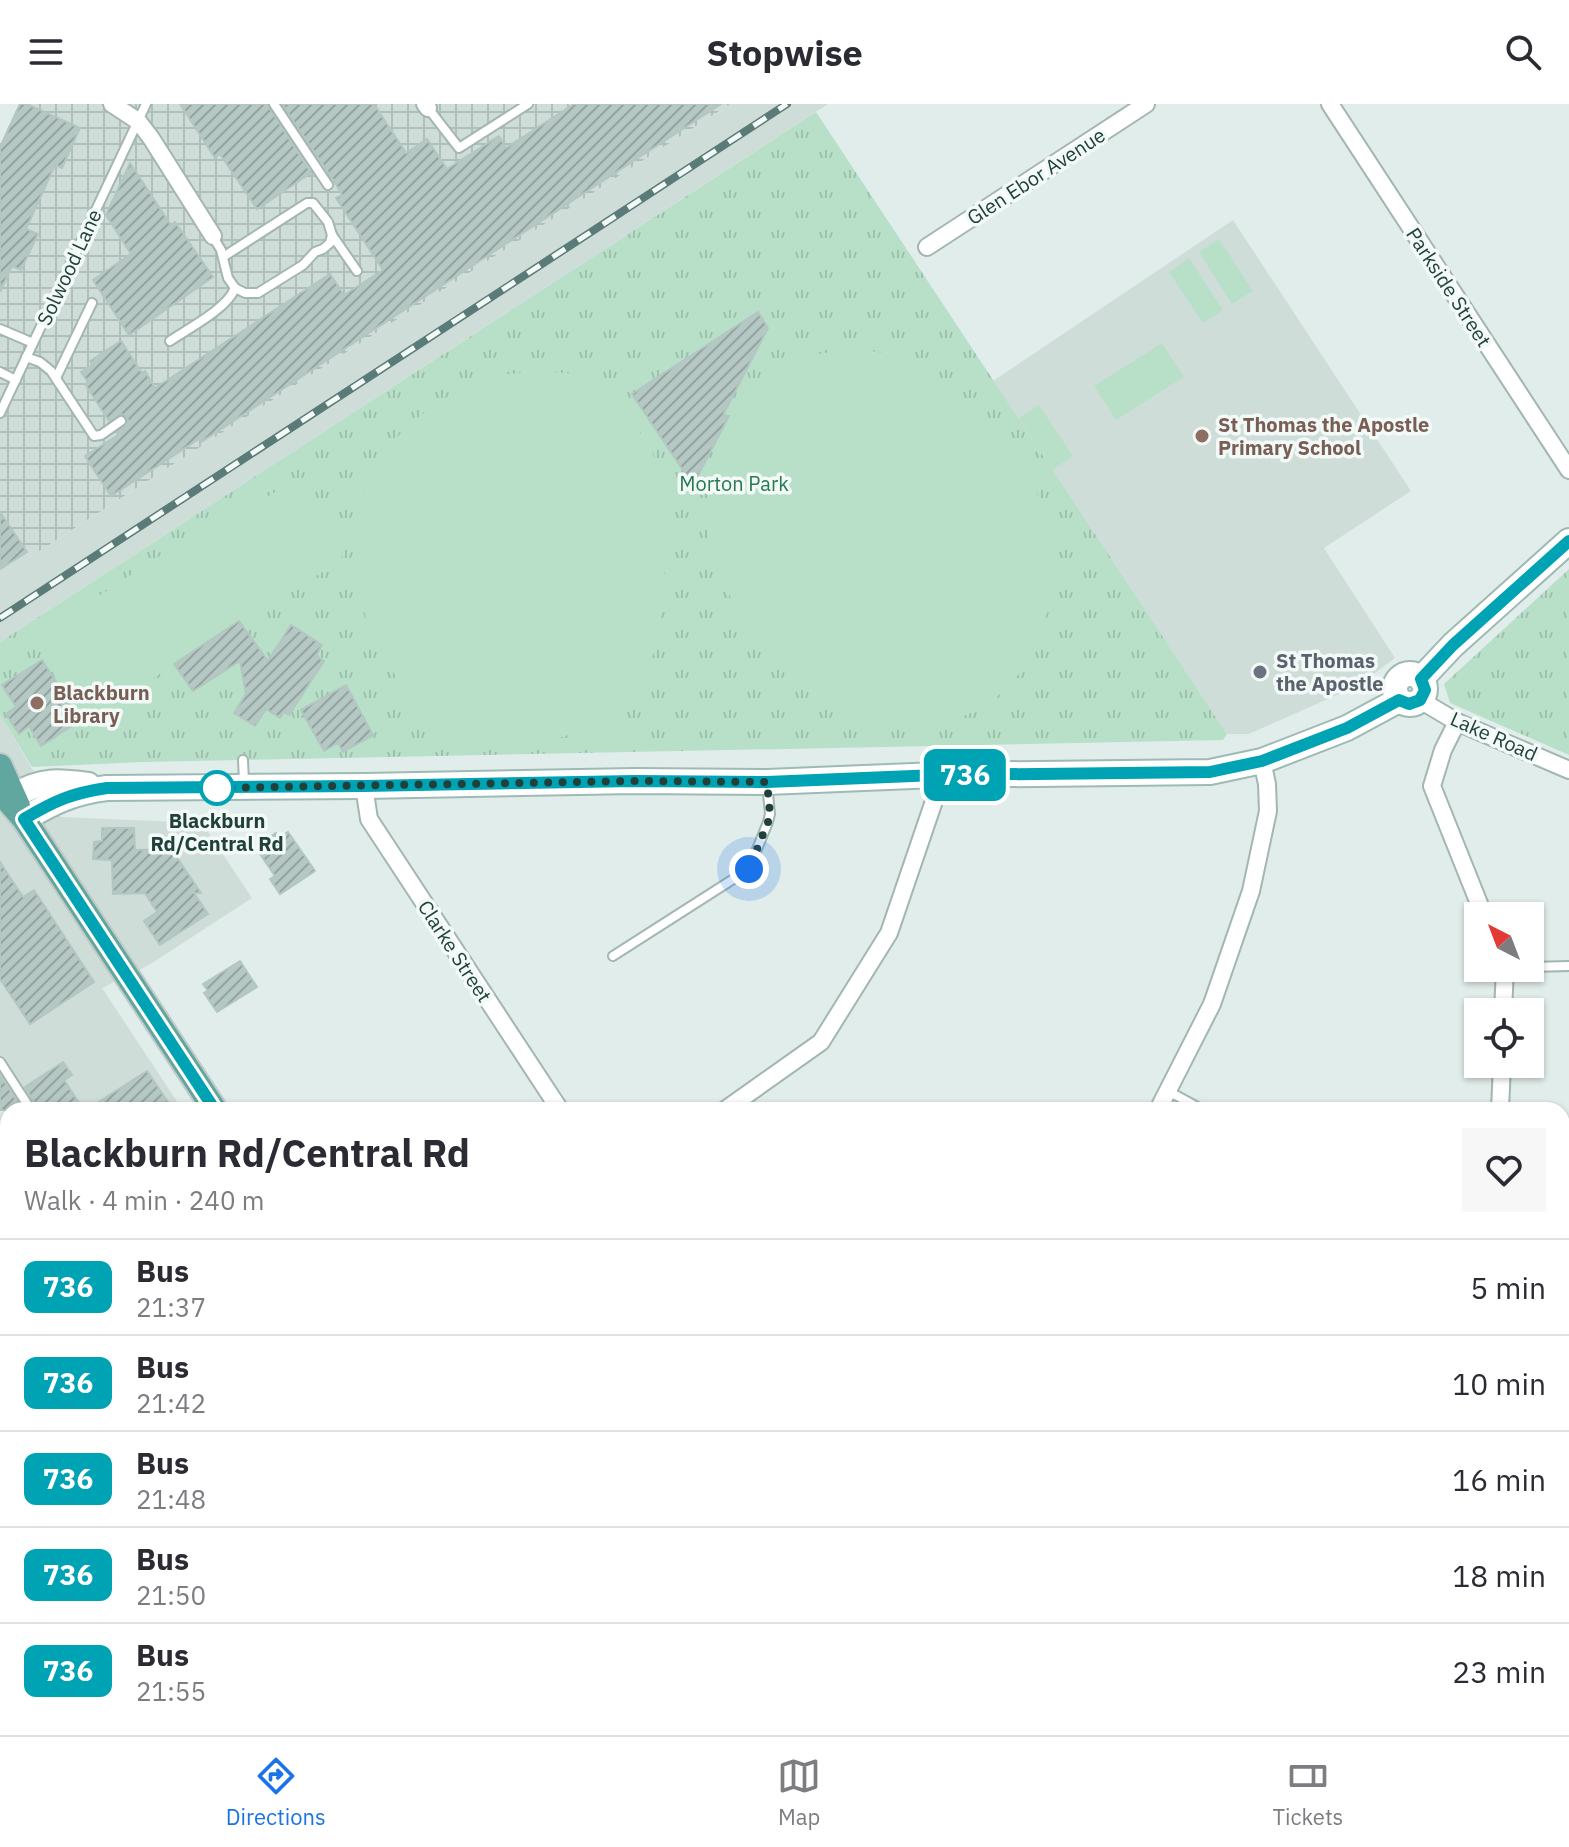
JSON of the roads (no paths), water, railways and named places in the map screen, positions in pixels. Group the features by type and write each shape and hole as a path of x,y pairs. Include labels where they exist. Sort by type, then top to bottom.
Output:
{"main road":[{"path":"0,766 13,803 210,1102"}],"street":[{"path":"112,104 138,121 213,236"},
{"name":"Glen Ebor Avenue","path":"927,247 1146,104"},
{"name":"Parkside Street","path":"1330,104 1569,470"},
{"path":"13,803 54,801 107,788 767,782 937,775 1210,772 1262,761 1347,728 1413,693 1453,645 1569,541"},
{"name":"Lake Road","path":"1413,693 1457,722 1569,770"},
{"path":"1457,722 1443,750 1432,786 1478,902"},
{"path":"1162,1102 1212,1004 1251,891 1268,811 1262,761"},
{"path":"736,1102 821,1042 889,933 934,801 937,775"},
{"name":"Clarke Street","path":"364,786 369,819 555,1102"},
{"path":"1500,1102 1501,1078"}],"lane":[{"name":"Solwood Lane","path":"0,413 146,104"},
{"path":"274,104 328,185"},
{"path":"427,106 459,148 528,104"},
{"path":"223,257 307,203 313,203 357,271"},
{"path":"213,236 221,250 228,278 235,288 245,293 258,293 303,265 315,252 330,243 332,235"},
{"path":"170,341 222,306 235,288"},
{"path":"56,378 92,303"},
{"path":"0,329 33,343"},
{"path":"26,357 40,362 56,378 94,436 101,435 121,421"},
{"path":"0,372 16,380"},
{"path":"243,760 244,787"},
{"path":"613,956 749,869 770,814 767,782"},
{"path":"1544,967 1569,966"},
{"path":"0,1062 26,1102"},
{"path":"1168,1091 1188,1102"}],"railway":[{"path":"0,618 787,104"}],"place":[{"name":"St Thomas the Apostle Primary School","path":"1202,436"},
{"name":"St Thomas the Apostle","path":"1260,672"},
{"name":"Blackburn Library","path":"37,703"},
{"name":"Blackburn Rd/Central Rd","path":"217,788"}],"park label":[{"name":"Morton Park","path":"734,483"}]}
